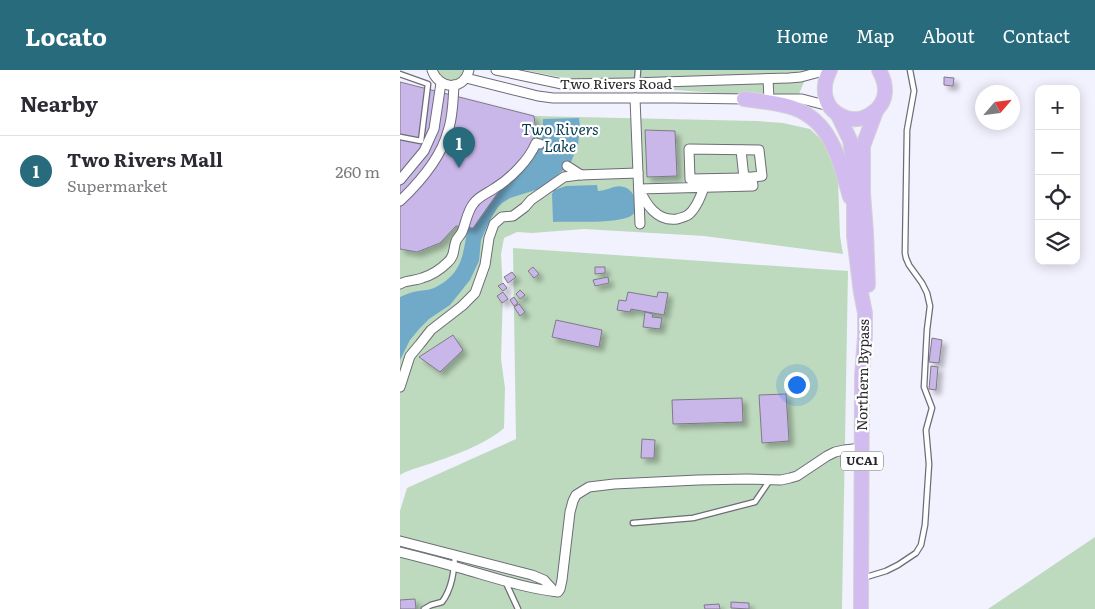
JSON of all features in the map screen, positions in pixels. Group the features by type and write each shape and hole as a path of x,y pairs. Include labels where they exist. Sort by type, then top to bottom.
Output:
{"main road":[{"name":"Northern Bypass","path":"828,70 824,90 826,100 834,110 850,140 854,169 854,236 865,313 862,375 861,609"},
{"path":"834,110 847,118 858,119 876,111 883,102 885,92 884,81 878,70"},
{"path":"744,99 786,105 807,114 815,120 834,148 854,209"},
{"name":"UCA1","path":"865,313 868,294 863,193 863,146 876,111"}],"street":[{"name":"Two Rivers Road","path":"496,70 562,84 768,79 801,77 828,70"},
{"path":"431,71 441,83 454,85 462,82 467,74"},
{"name":"Two Rivers Road","path":"467,74 547,98 802,99 834,110"},
{"path":"768,79 770,99"},
{"path":"400,180 424,151 434,128 441,83"},
{"path":"638,83 640,224"},
{"path":"400,201 420,180 438,155 448,132 452,114 454,85"},
{"path":"400,284 436,272 449,262 454,256 456,241 462,234 473,204 484,194 496,188 523,165 536,143 540,144"},
{"path":"689,150 741,150 759,150 762,176 690,179 689,150"},
{"path":"639,189 753,186 748,178 741,150"},
{"path":"567,166 581,175"},
{"path":"400,387 410,356 431,330 462,306 475,293 485,265 489,238 494,224 502,218 513,216 531,200 564,177 638,174"},
{"path":"639,189 645,202 652,210 662,218 674,220 688,215 699,201 704,187"},
{"path":"400,552 532,588 558,592 570,512 576,494 582,490 589,487 614,484 708,480 781,480 797,476 835,452 862,448"},
{"path":"400,541 532,574 544,580 554,591"}],"lane":[{"path":"638,70 638,83"},
{"path":"862,578 886,571 916,553 921,545 925,525 929,464 926,430 932,408 924,387 926,330 930,306 927,293 908,265 905,253 908,130 914,91 910,70"},
{"path":"400,74 428,84 421,141 400,137"},
{"path":"633,523 692,518 755,502 771,479"},
{"path":"424,609 442,602 448,595 455,554"},
{"path":"506,581 518,609"}],"green space":[{"path":"436,70 466,70 463,77 453,82 441,79"},
{"path":"524,70 809,70 797,99 595,84"},
{"path":"534,116 756,121 783,123 810,129 825,143 832,157 838,180 840,236 843,254 704,236 584,229 532,233 517,232 504,238 501,254 503,292 501,359 505,388 504,428 487,440 467,450 409,470 400,475 400,249 417,252 440,243 456,226 472,198 532,144 536,134"},
{"path":"513,248 848,271 842,609 400,609 400,511 407,488 516,439"},
{"path":"1095,537 1095,609 988,609"}],"water":[{"name":"Two Rivers Lake","path":"579,118 578,145 571,162 542,188 510,198 498,207 481,240 479,261 470,280 450,305 429,319 420,328 410,340 400,360 400,297 434,288 445,282 452,275 458,267 464,250 470,219 542,142 543,119"},
{"path":"597,185 598,191 617,186 624,187 632,192 636,201 633,214 629,217 612,221 553,222 552,194 554,190 566,186"}],"building":[{"path":"944,77 954,78 953,86 944,85"},
{"path":"400,82 534,116 536,133 532,144 473,228 456,226 440,243 417,252 400,249"},
{"path":"645,130 675,131 677,176 647,177"},
{"path":"533,267 539,274 534,278 528,271"},
{"path":"595,267 605,267 605,273 595,274"},
{"path":"512,272 516,277 508,283 504,277"},
{"path":"608,277 609,283 595,286 593,280"},
{"path":"503,283 507,288 503,291 498,286"},
{"path":"520,290 525,295 520,299 516,294"},
{"path":"503,292 508,299 502,303 497,296"},
{"path":"628,292 657,297 658,292 668,293 664,315 631,309 630,312 617,310 619,300 626,301"},
{"path":"514,297 518,303 514,306 510,300"},
{"path":"519,304 525,312 520,316 514,307"},
{"path":"645,312 653,314 652,317 662,318 660,329 643,327"},
{"path":"556,320 602,330 599,347 552,337"},
{"path":"453,335 463,350 440,372 419,357"},
{"path":"932,338 942,340 939,363 929,362"},
{"path":"931,366 938,367 936,390 929,389"},
{"path":"786,394 789,441 762,443 759,395"},
{"path":"742,398 743,422 673,424 672,400"},
{"path":"642,439 655,440 654,458 641,458"},
{"path":"415,599 416,609 400,609 400,600"},
{"path":"731,602 749,603 749,609 731,608"},
{"path":"719,604 720,609 705,609 704,605"}],"place":[{"name":"Two Rivers Mall","path":"459,168"}]}
